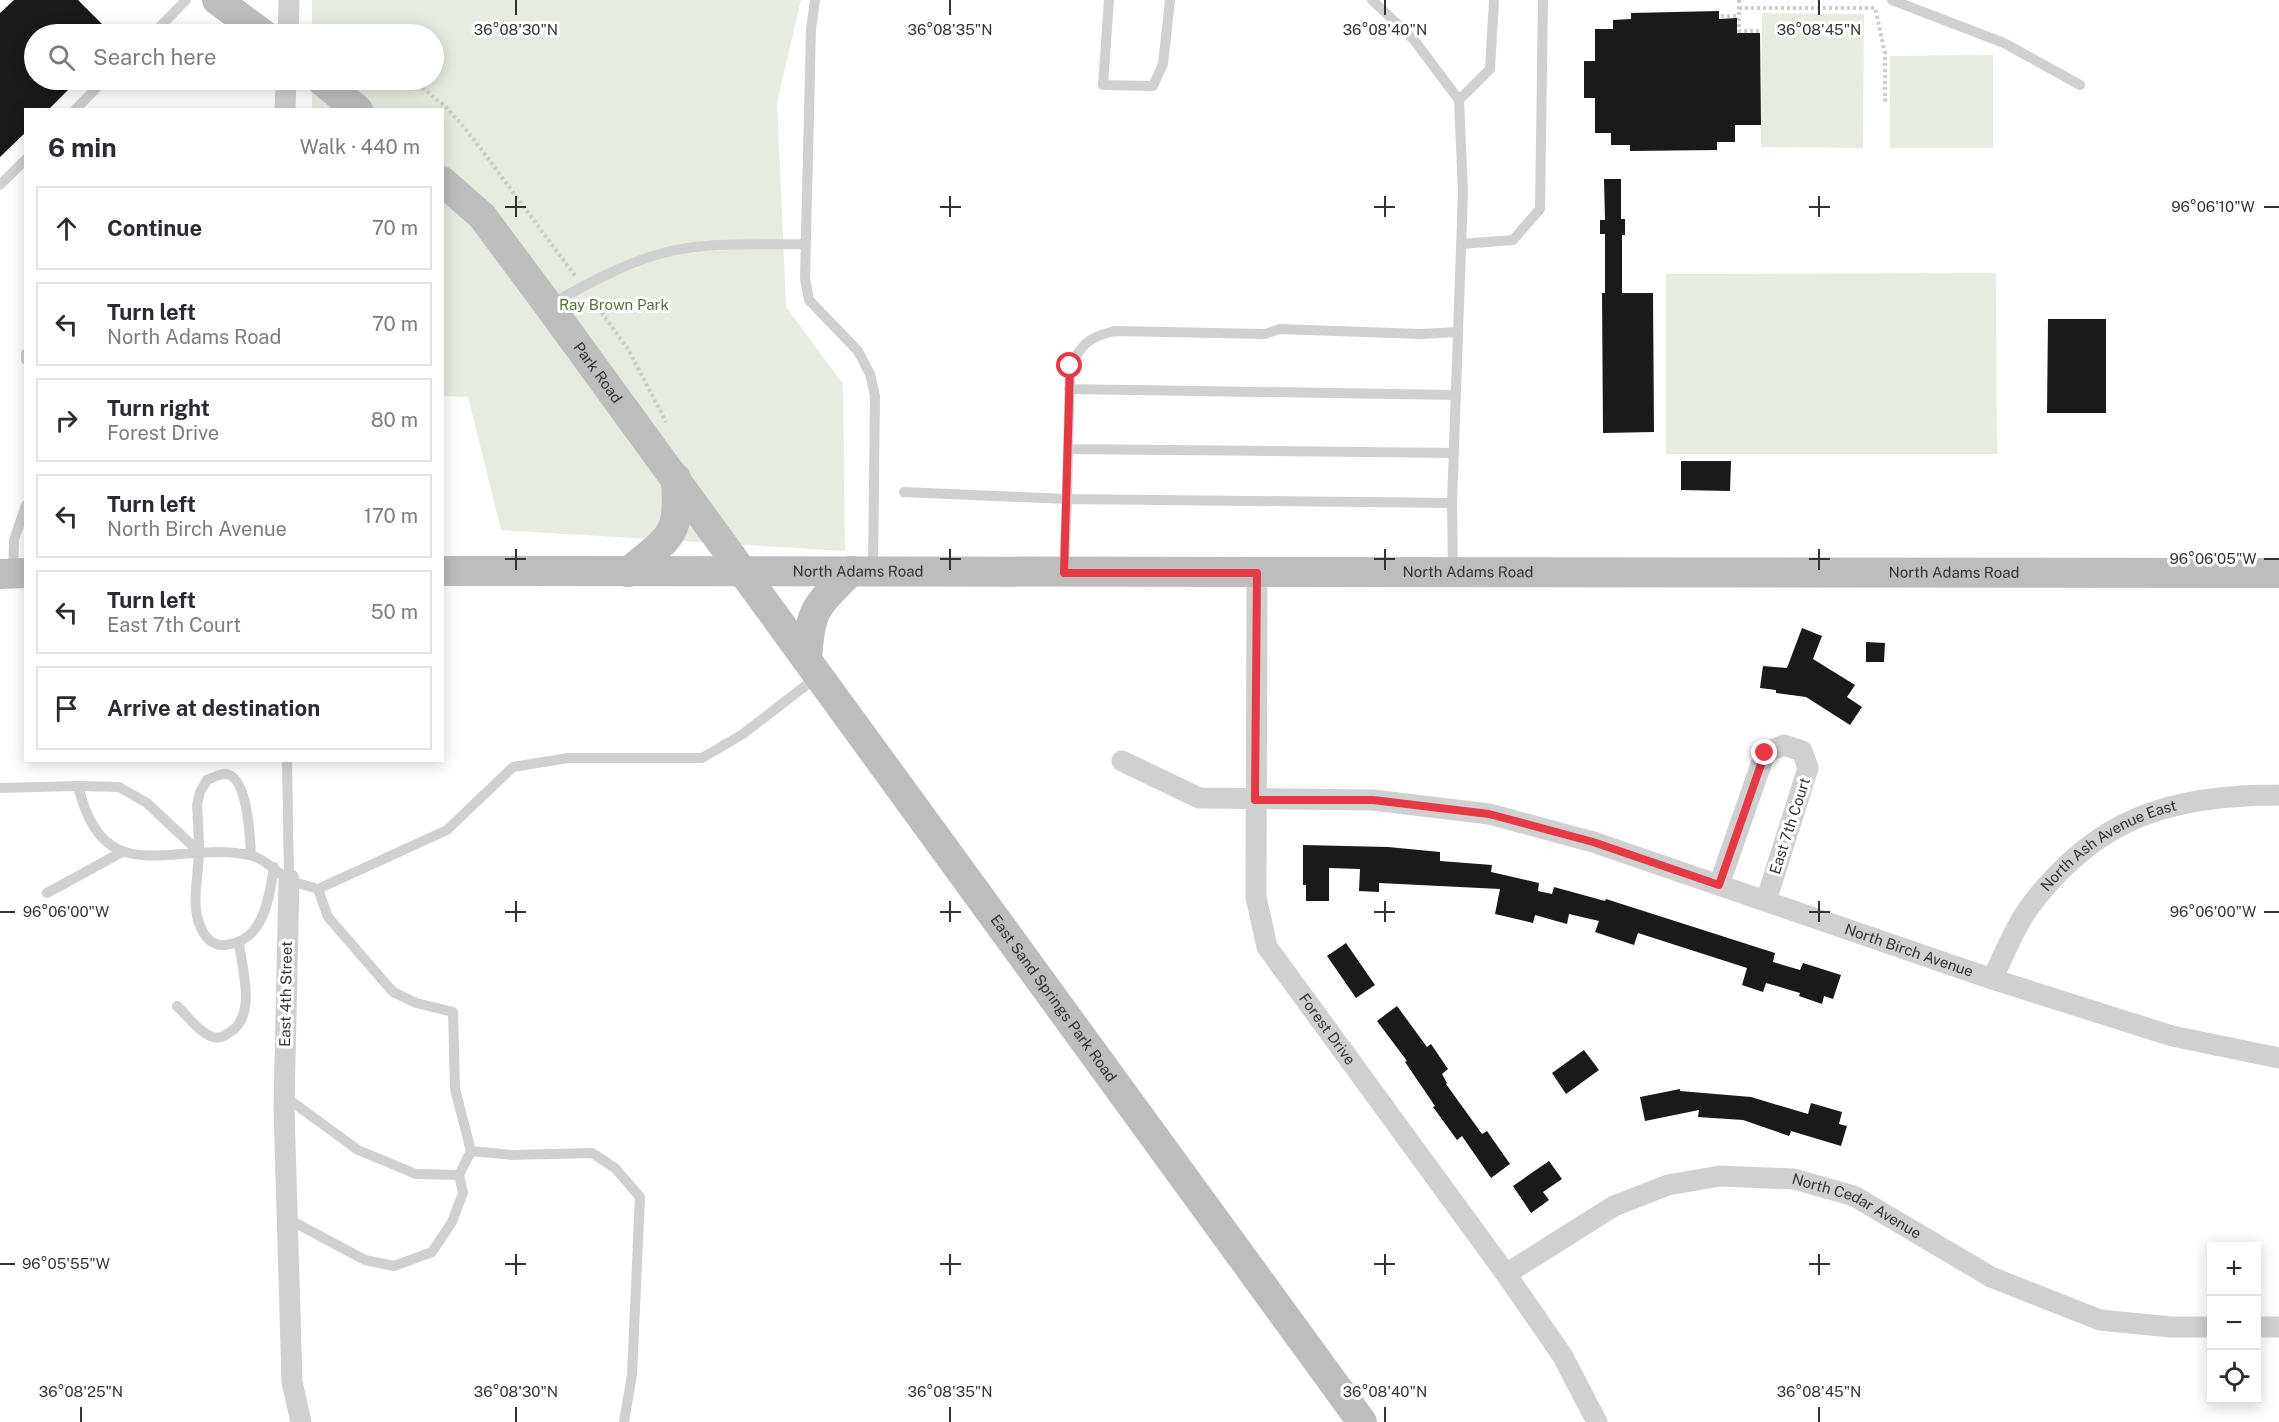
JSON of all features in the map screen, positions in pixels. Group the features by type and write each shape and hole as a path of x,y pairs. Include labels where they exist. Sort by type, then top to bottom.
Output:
{"main road":[{"path":"217,0 249,24"},
{"path":"333,90 356,108"},
{"name":"Park Road","path":"444,183 482,216 745,572"},
{"path":"628,572 671,533 678,513 676,478"},
{"name":"North Adams Road","path":"444,571 2279,573"},
{"name":"East Sand Springs Park Road","path":"745,572 1362,1422"},
{"path":"813,668 808,629 813,613 862,572"}],"street":[{"path":"288,24 289,0"},
{"path":"285,108 286,90"},
{"name":"Forest Drive","path":"1257,573 1256,897 1267,947 1506,1274 1562,1355 1586,1396 1597,1422"},
{"name":"East 7th Court","path":"1719,885 1765,753 1784,745 1802,751 1808,768 1766,901"},
{"name":"North Birch Avenue","path":"1122,761 1199,798 1373,800 1489,814 1593,842 1992,979 2172,1036 2279,1058"},
{"name":"North Ash Avenue East","path":"1992,979 2027,910 2076,854 2137,815 2194,800 2279,795"},
{"name":"East 4th Street","path":"281,873 284,1102 292,1382 301,1422"},
{"name":"North Cedar Avenue","path":"1506,1274 1614,1206 1668,1185 1720,1176 1794,1179 1854,1196 1991,1277 2100,1320 2171,1327 2207,1327"},
{"path":"2261,1327 2279,1327"}],"lane":[{"path":"163,24 186,0"},
{"path":"815,0 811,29 805,278 809,300 858,351 870,374 876,396 862,572"},
{"path":"1109,0 1103,85 1153,86 1163,64 1170,0"},
{"path":"1372,0 1414,40 1459,100 1463,192 1452,503 1453,573"},
{"path":"1459,100 1490,69 1494,0"},
{"path":"1461,244 1513,240 1540,209 1543,0"},
{"path":"1892,0 2004,43 2080,85"},
{"path":"77,108 94,90"},
{"path":"0,185 24,161"},
{"path":"549,306 610,271 665,252 744,245 805,244"},
{"path":"1064,573 1070,366 1080,349 1094,336 1115,331 1265,334 1280,329 1420,334 1458,332"},
{"path":"1070,389 1456,395"},
{"path":"1068,449 1454,453"},
{"path":"904,492 1067,499 1452,503"},
{"path":"13,573 14,540 24,511"},
{"path":"318,889 447,830 513,767 568,758 702,758 743,734 813,668"},
{"path":"251,855 243,795 232,776 224,774 207,780 200,792 196,905 200,927 209,942 220,946 239,943 256,928 281,873 287,762"},
{"path":"78,786 85,815 97,835 122,852 144,857 199,852 251,855 281,873 318,889 328,917 393,992 417,1003 453,1012 455,1089 471,1151 459,1175 463,1193 452,1222 432,1252 394,1266 366,1260 287,1219"},
{"path":"0,788 119,787 147,803 199,852"},
{"path":"47,893 122,852"},
{"path":"177,1006 211,1036 221,1037 235,1029 243,1016 246,995 239,943"},
{"path":"284,1102 358,1150 416,1174 459,1175"},
{"path":"471,1151 512,1155 592,1153 615,1168 640,1197 632,1376 624,1422"}],"path":[{"path":"1739,0 1739,32 1759,32"},
{"path":"1739,8 1875,8 1886,53 1886,100 1890,100"},
{"path":"1721,16 1739,16"}],"green space":[{"name":"Ray Brown Park","path":"312,0 801,0 777,102 786,307 843,384 845,551 501,530 468,397 444,396 444,108 312,108 312,90 444,90 444,24 312,24"},
{"path":"1762,13 1864,14 1863,148 1761,147"},
{"path":"1993,55 1993,148 1890,148 1890,56"},
{"path":"1996,273 1997,454 1666,454 1666,274"}],"building":[{"path":"14,0 78,0 102,24 24,24 24,90 68,90 50,108 24,108 24,134 0,157 0,13"},
{"path":"1719,11 1719,19 1737,18 1737,33 1760,33 1761,125 1735,125 1735,142 1717,142 1717,150 1630,151 1630,145 1611,145 1611,133 1595,133 1595,98 1584,98 1584,61 1595,61 1595,29 1613,29 1613,20 1631,19 1631,13"},
{"path":"1604,179 1621,179 1621,219 1625,219 1625,235 1622,235 1622,293 1653,293 1654,432 1603,433 1602,293 1605,293 1605,234 1600,234 1600,220 1605,220"},
{"path":"2048,319 2106,319 2106,413 2047,413"},
{"path":"1681,461 1731,461 1730,491 1681,490"},
{"path":"1802,628 1822,636 1813,659 1855,685 1847,697 1862,707 1850,725 1806,697 1776,693 1776,690 1760,688 1763,666 1787,668"},
{"path":"1866,642 1885,643 1884,662 1866,662"},
{"path":"1303,845 1388,847 1440,852 1440,861 1492,865 1491,872 1539,883 1538,891 1552,894 1554,887 1605,901 1606,899 1775,953 1773,962 1800,970 1803,963 1841,975 1833,999 1824,996 1822,1004 1799,996 1800,993 1766,983 1763,992 1742,985 1747,968 1638,933 1634,945 1595,932 1599,921 1569,914 1567,924 1535,915 1533,923 1495,914 1500,889 1379,883 1379,892 1359,891 1360,869 1329,868 1329,901 1306,901 1306,885 1303,885"},
{"path":"1346,943 1375,985 1356,998 1327,956"},
{"path":"1397,1006 1427,1047 1431,1044 1448,1069 1442,1074 1446,1084 1482,1134 1487,1131 1510,1164 1491,1178 1462,1136 1457,1140 1433,1107 1435,1106 1405,1062 1407,1061 1377,1021"},
{"path":"1584,1050 1599,1070 1566,1094 1552,1073"},
{"path":"1680,1089 1680,1091 1751,1097 1808,1114 1811,1103 1842,1112 1839,1124 1847,1126 1841,1146 1791,1131 1789,1136 1743,1120 1698,1117 1699,1110 1645,1121 1640,1097"},
{"path":"1549,1161 1562,1179 1543,1192 1549,1200 1531,1213 1513,1186"}],"route":[{"path":"1070,366 1064,573 1257,573 1255,800 1373,800 1489,814 1593,842 1719,885 1765,753"}]}
